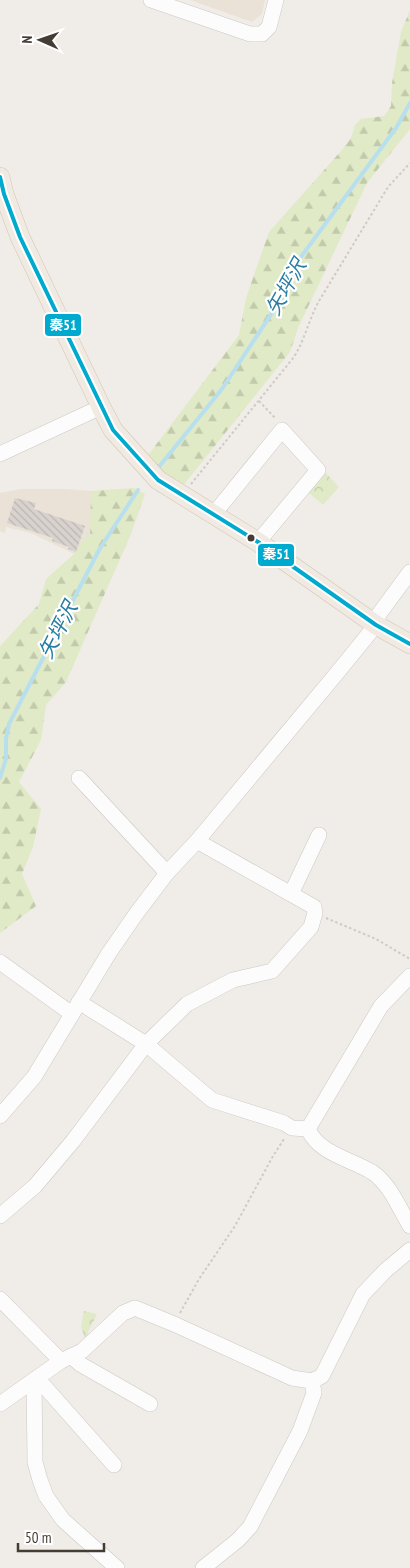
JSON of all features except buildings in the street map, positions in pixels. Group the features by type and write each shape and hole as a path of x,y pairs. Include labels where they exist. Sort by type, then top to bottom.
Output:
{"main road":[{"path":"0,177 4,194 20,237 101,407 113,430 138,461 158,480 181,496 258,542 376,625 410,644"}],"street":[{"path":"151,0 250,34 262,34 269,26 276,0"},
{"path":"0,454 101,407"},
{"path":"213,514 282,430 318,470 258,542"},
{"path":"0,1116 34,1077 120,937 167,873 197,841 376,625 379,614 410,572"},
{"path":"79,778 167,873"},
{"path":"291,894 319,835"},
{"path":"0,1216 35,1186 73,1141 146,1044 187,1004 233,980 272,971 311,928 315,914 314,908 197,841"},
{"path":"0,962 75,1008 146,1044 212,1100 284,1123 292,1128 308,1129"},
{"path":"308,1129 381,1006 410,976"},
{"path":"308,1129 311,1136 323,1147 339,1157 372,1172 388,1188 410,1226"},
{"path":"0,1404 35,1379 82,1350 124,1313 135,1308 292,1378 312,1381 322,1376 363,1294 386,1270 410,1250"},
{"path":"0,1299 66,1359 80,1364 150,1404"},
{"path":"35,1379 114,1465"},
{"path":"35,1379 35,1462 46,1496 62,1520 118,1568"},
{"path":"203,1568 238,1540 250,1527 300,1431 314,1393 312,1381"}],"path":[{"path":"181,496 294,358 303,342 311,316 319,301 388,187 410,163"},
{"path":"259,400 280,423 282,430"},
{"path":"315,914 376,939 410,959"},
{"path":"174,1324 199,1279 235,1226 273,1156 292,1128"}],"shaded area":[{"path":"190,0 265,0 262,14 252,22"},
{"path":"21,489 91,491 91,537 74,554 31,533 6,527 5,533 0,531 0,493"}],"green space":[{"path":"410,10 410,129 367,183 298,328 290,352 182,487 146,458 239,335 246,298 269,232 341,151 351,138 355,125 361,119 384,116 391,106 392,83 401,32"},
{"path":"323,470 339,487 323,505 309,493 313,488 310,486"},
{"path":"134,488 145,494 131,534 66,682 46,705 41,740 19,782 41,809 33,847 22,874 36,906 0,933 0,646 39,604 46,579 74,554 85,536 90,537 91,491"},
{"path":"84,1311 97,1314 88,1332 88,1339 86,1341 81,1327"}],"waterway":[{"name":"矢坪沢","path":"158,468 222,389 287,290 295,265 396,128 410,103"},
{"name":"矢坪沢","path":"0,778 6,759 6,739 9,724 99,550 138,490"}],"transit line":[{"name":"秦51","path":"0,177 4,194 20,237 113,430 158,480 258,542 376,625 410,644"}]}
